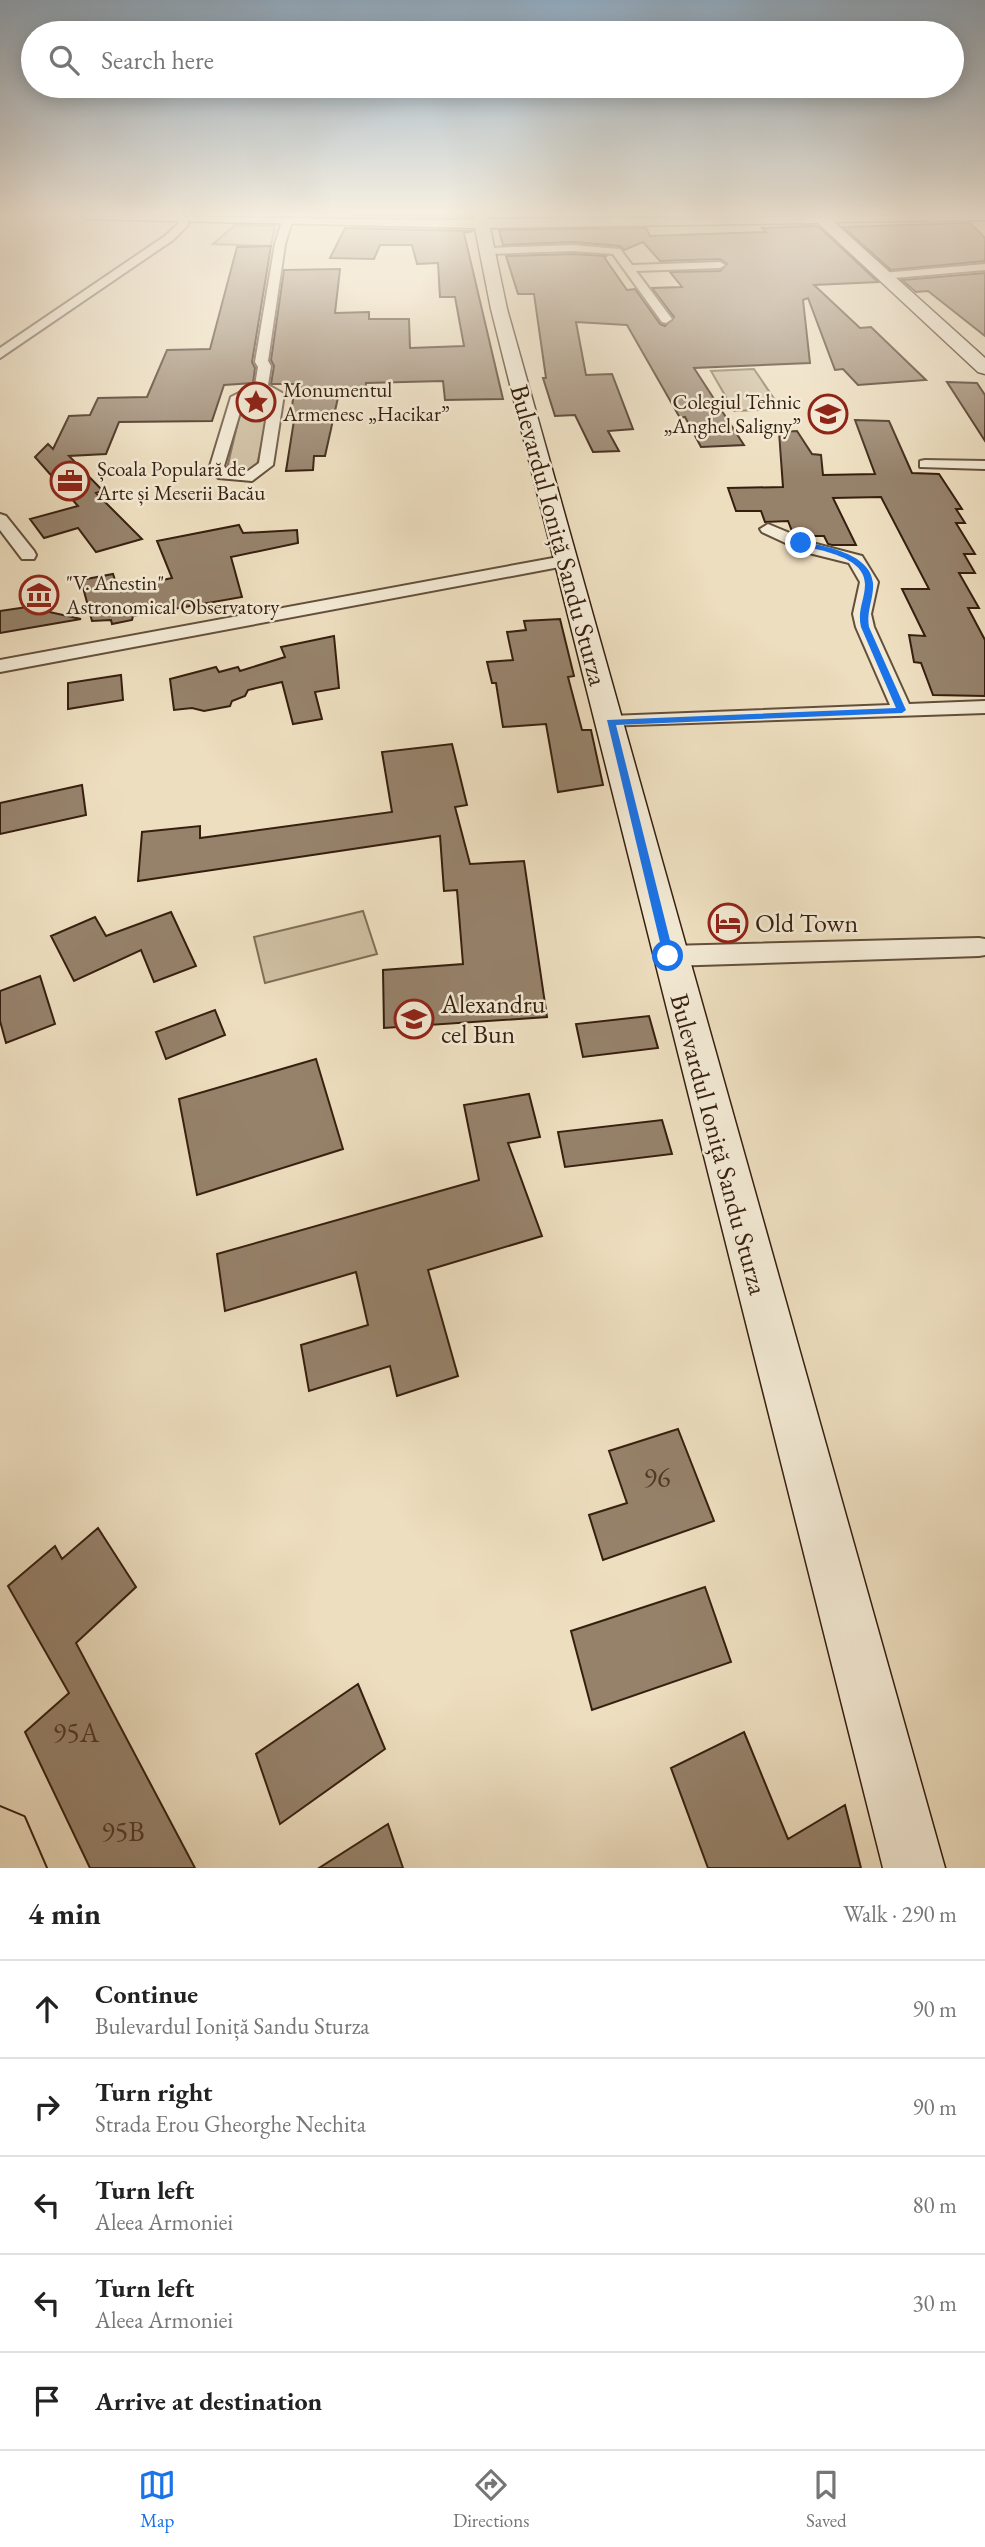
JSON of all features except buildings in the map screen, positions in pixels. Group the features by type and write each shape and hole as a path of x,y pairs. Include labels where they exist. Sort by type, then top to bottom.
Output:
{"main road":[{"path":"0,1841 12,1868"}],"street":[{"path":"0,354 76,302"},
{"path":"261,387 265,366 261,362 271,302"},
{"name":"Bulevardul Ioniță Sandu Sturza","path":"501,302 564,561 610,722 668,956 914,1868"},
{"path":"654,302 666,319"},
{"path":"911,302 985,368"},
{"path":"261,387 277,394 267,465 252,476 223,475 217,466 238,397 261,387"},
{"path":"925,464 985,466"},
{"path":"0,519 28,555"},
{"path":"768,529 811,548 837,552 856,560 869,582 862,614 865,627 902,710"},
{"path":"0,666 564,561"},
{"path":"610,722 985,707"},
{"path":"668,956 979,947"}],"shaded area":[{"path":"754,369 781,409 734,411 711,371"},
{"path":"257,392 272,396 256,470 241,476 227,468 244,397"},
{"path":"363,911 377,954 265,983 254,937"}],"place":[{"name":"Monumentul Armenesc „Hacikar”","path":"256,402"},
{"name":"Colegiul Tehnic „Anghel Saligny”","path":"828,414"},
{"name":"Școala Populară de Arte și Meserii Bacău","path":"70,481"},
{"name":"\"V. Anestin\" Astronomical Observatory","path":"39,595"},
{"name":"Old Town","path":"728,923"},
{"name":"Alexandru cel Bun","path":"414,1019"}],"route":[{"path":"668,956 610,722 902,710 865,627 862,614 869,592 865,573 850,556 811,548 801,543"}]}
